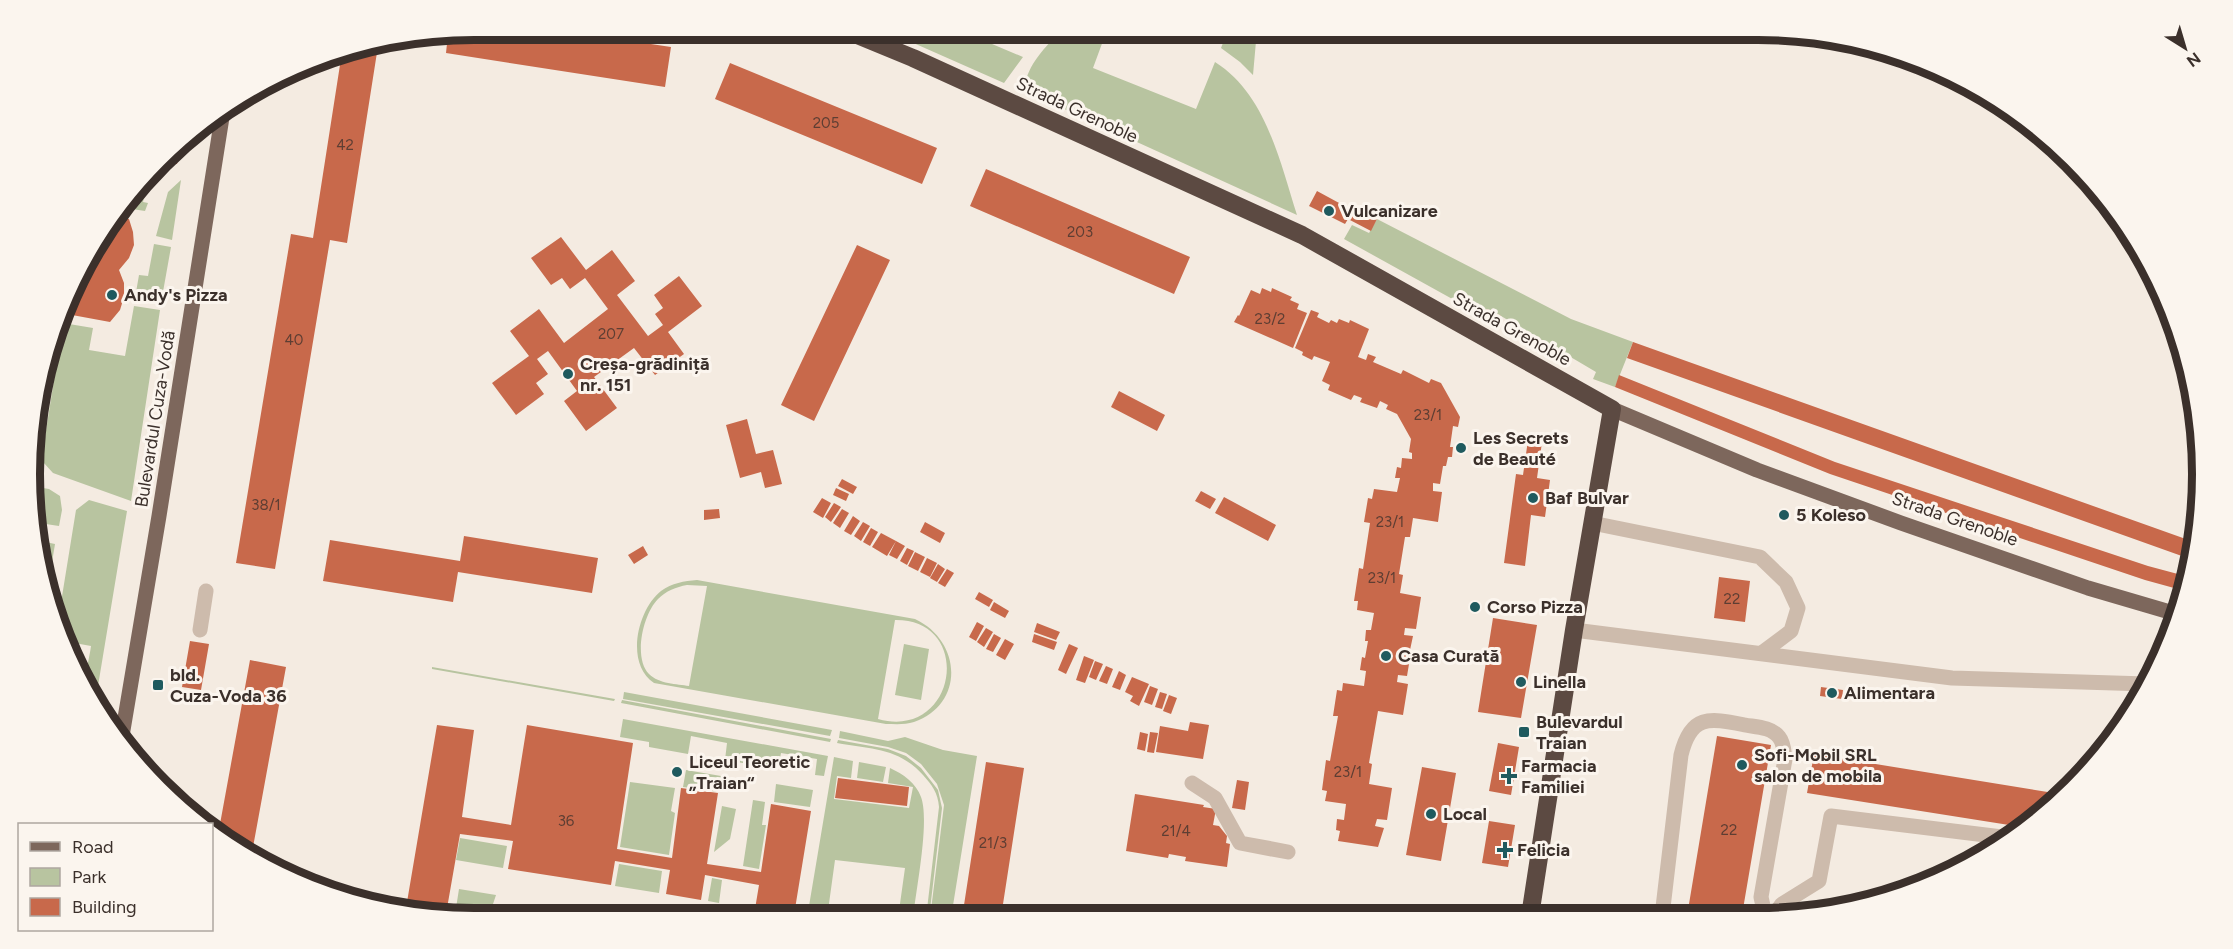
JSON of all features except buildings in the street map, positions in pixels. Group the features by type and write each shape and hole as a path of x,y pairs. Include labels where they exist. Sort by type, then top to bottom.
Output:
{"highway":[{"name":"Strada Grenoble","path":"869,40 1302,235 1612,409"},
{"path":"1532,908 1574,630 1612,409"}],"main road":[{"name":"Bulevardul Cuza-Vodă","path":"122,728 159,516 221,122"},
{"name":"Strada Grenoble","path":"1612,409 1757,470 2088,588 2170,612"}],"lane":[{"path":"1592,523 1760,557 1786,582 1798,608 1791,632 1763,652"},
{"path":"200,630 206,591"},
{"path":"1574,630 1763,652 1952,678 2138,684"},
{"path":"1663,908 1685,738 1693,728 1704,721 1716,719 1768,729 1779,737 1784,747 1785,759 1761,897 1763,908"},
{"path":"1192,783 1215,798 1240,843 1288,852"},
{"path":"1779,908 1819,881 1831,816 1998,836"}],"green space":[{"path":"907,40 983,40 1023,57 1004,83"},
{"path":"1053,40 1103,40 1093,68 1196,109 1215,62 1247,92 1259,110 1277,152 1297,215 1027,92 1024,88 1029,71"},
{"path":"1224,40 1256,40 1253,75 1240,62 1221,48"},
{"path":"181,180 172,240 156,236 168,192"},
{"path":"146,191 143,202 148,203 145,211 132,209"},
{"path":"1377,219 1571,319 1633,342 1615,387 1593,379 1596,372 1501,316 1487,309 1483,316 1344,239 1352,225 1369,233"},
{"path":"154,244 171,247 161,303 135,298 139,275 148,276"},
{"path":"134,306 160,310 131,501 53,473 43,462 42,456 58,352 68,324 93,328 89,350 125,356"},
{"path":"40,488 49,489 60,496 62,510 59,526 43,524"},
{"path":"89,500 127,511 98,688 87,670 91,646 75,643 61,604 76,510"},
{"path":"46,542 55,544 51,568"},
{"path":"697,580 915,619 931,629 942,642 949,657 951,672 949,687 942,701 931,713 914,722 886,724 654,683 639,663 637,651 641,623 646,611 665,588","holes":["687,585 707,586 689,686 668,683 649,674 644,667 641,647 644,625 658,599 675,588","895,620 920,625 937,638 946,657 946,677 939,697 925,713 905,721 878,719"]},
{"path":"904,644 929,649 921,700 895,695"},
{"path":"432,667 615,699 614,701 432,669"},
{"path":"624,692 832,730 830,736 623,699"},
{"path":"622,700 831,739 830,742 621,703"},
{"path":"623,719 828,756 824,776 815,775 817,759 781,753 778,769 725,760 727,743 691,736 688,754 649,747 649,742 620,737"},
{"path":"840,731 888,741 905,737 943,750 977,756 953,908 931,908 944,805 937,784 921,764 906,753 888,747 839,738"},
{"path":"838,740 888,749 906,756 921,768 938,790 942,808 930,908 927,908 939,807 934,790 923,775 904,759 884,751 837,743"},
{"path":"834,757 853,761 851,778 837,776 834,799 909,808 913,787 888,783 890,768 900,773 916,787 923,808 922,856 914,908 899,908 905,868 835,860 828,908 809,908"},
{"path":"859,762 886,767 883,782 857,778"},
{"path":"686,770 721,776 719,792 683,787"},
{"path":"630,782 675,788 671,811 675,813 669,855 620,847"},
{"path":"776,784 813,790 810,807 774,802"},
{"path":"753,800 765,802 762,825 766,825 759,869 743,866"},
{"path":"722,806 736,809 730,839 714,852"},
{"path":"460,838 507,846 503,868 456,860"},
{"path":"619,864 662,871 659,893 615,886"},
{"path":"712,878 722,880 719,903 708,901"},
{"path":"459,889 496,895 492,908 456,908"}],"place":[{"name":"Vulcanizare","path":"1329,211"},
{"name":"Andy's Pizza","path":"112,295"},
{"name":"Creșa-grădiniță nr. 151","path":"568,374"},
{"name":"Les Secrets de Beauté","path":"1461,448"},
{"name":"Baf Bulvar","path":"1533,498"},
{"name":"5 Koleso","path":"1784,515"},
{"name":"Corso Pizza","path":"1475,607"},
{"name":"Casa Curată","path":"1386,656"},
{"name":"Linella","path":"1521,682"},
{"name":"bld. Cuza-Voda 36","path":"158,685"},
{"name":"Alimentara","path":"1832,693"},
{"name":"Bulevardul Traian","path":"1524,732"},
{"name":"Sofi-Mobil SRL salon de mobila","path":"1742,765"},
{"name":"Liceul Teoretic „Traian“","path":"677,772"},
{"name":"Farmacia Familiei","path":"1509,776"},
{"name":"Local","path":"1431,814"},
{"name":"Felicia","path":"1505,850"}]}
